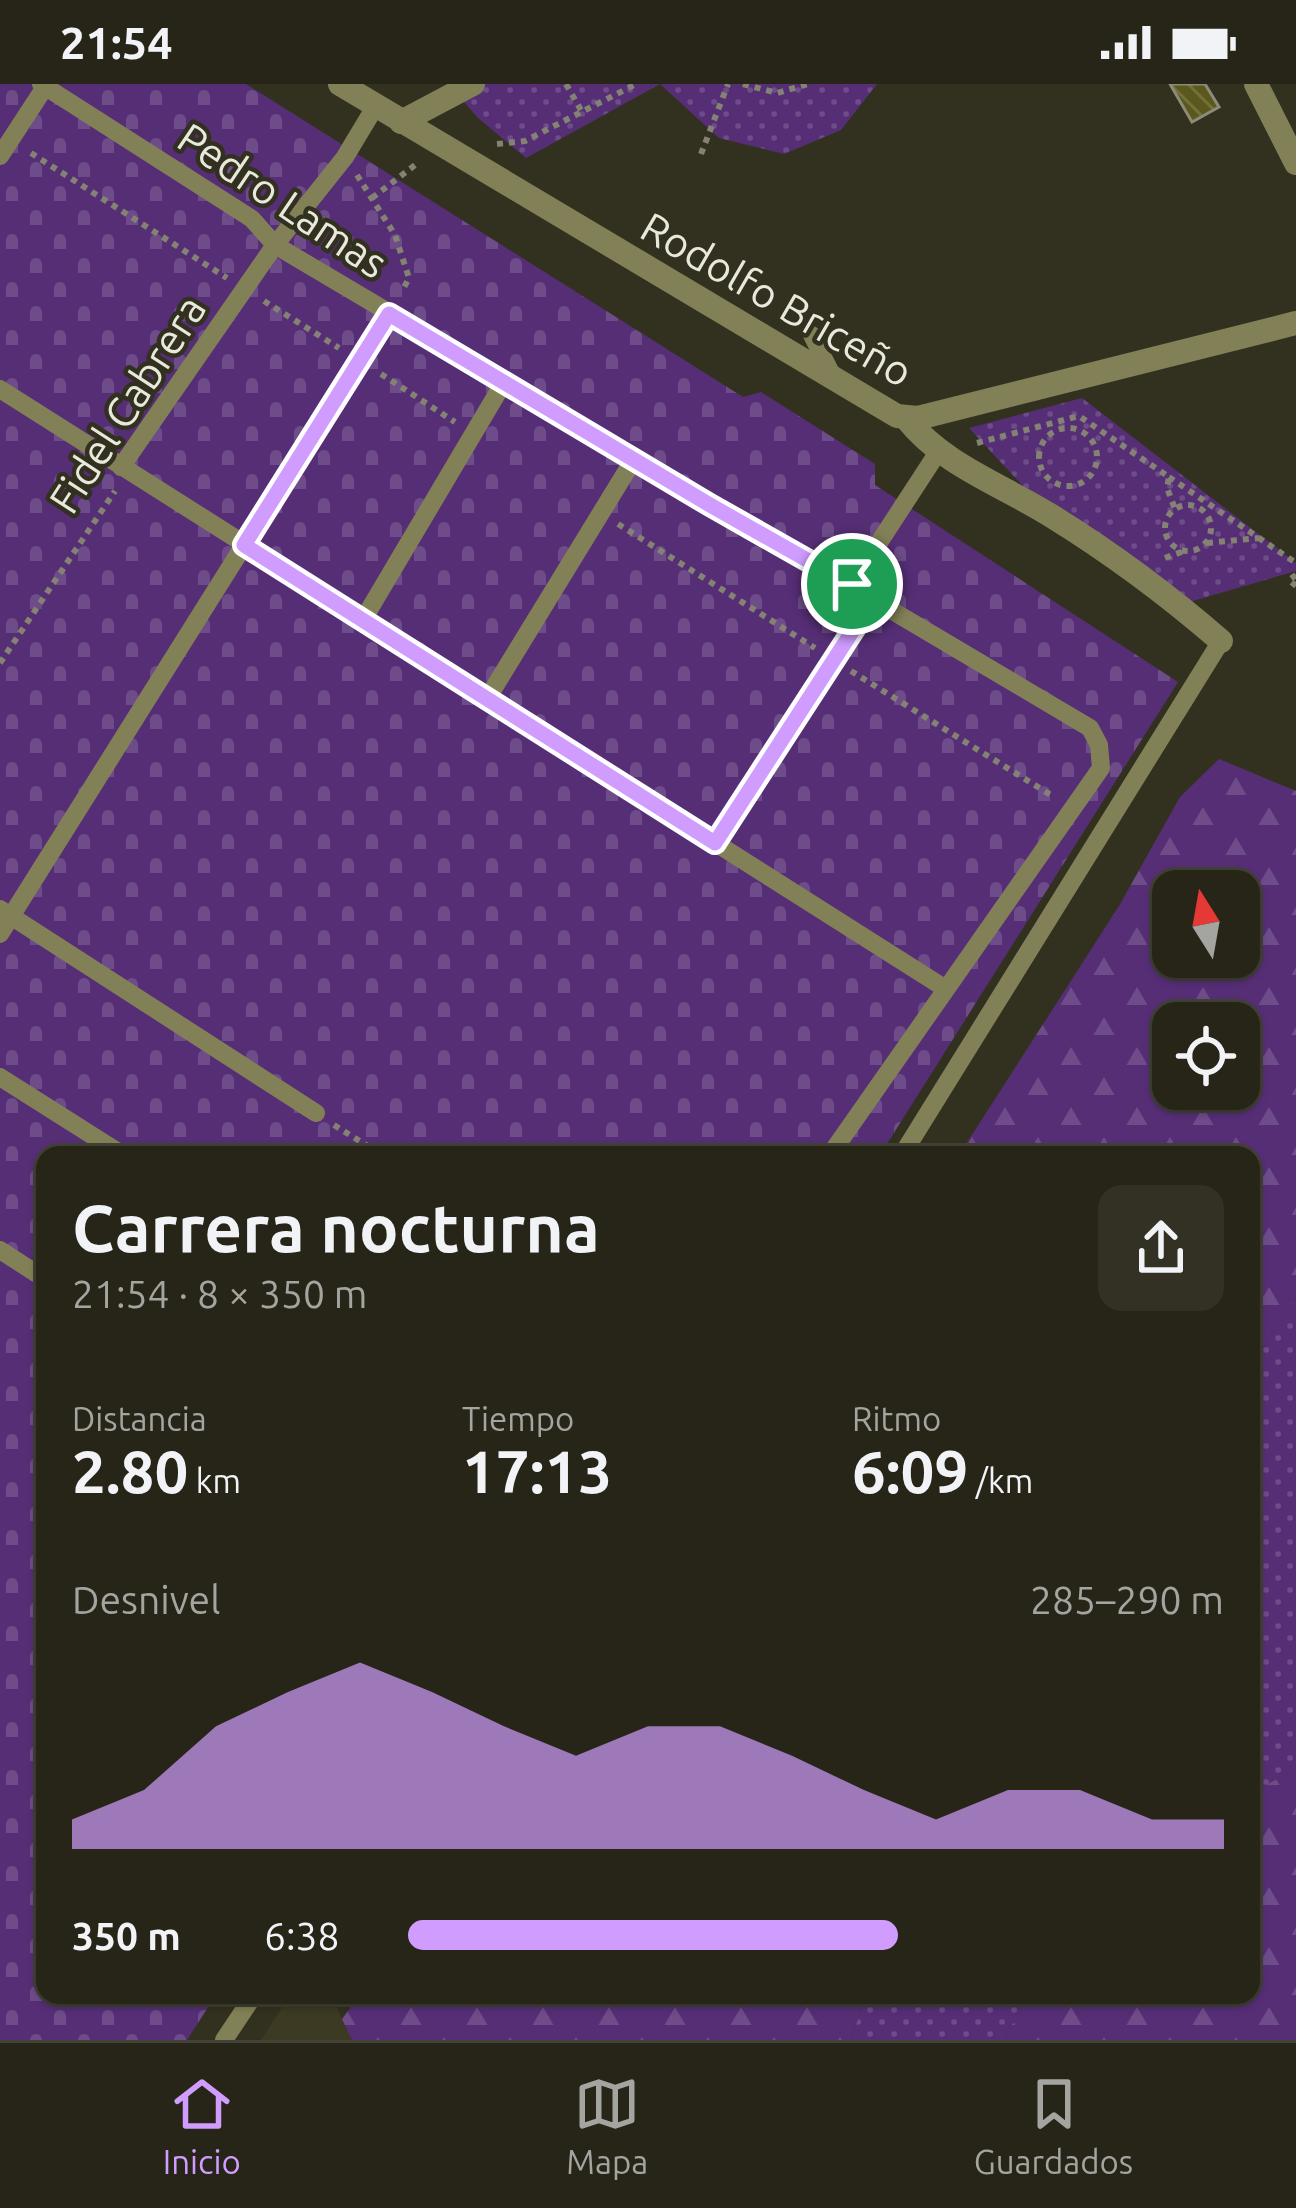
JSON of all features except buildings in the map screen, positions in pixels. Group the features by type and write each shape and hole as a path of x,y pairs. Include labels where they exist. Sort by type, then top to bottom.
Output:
{"street":[{"name":"Rodolfo Briceño","path":"340,84 836,383 906,418 938,452 1050,515 1179,605 1221,641"},
{"path":"401,122 473,84"},
{"path":"1256,84 1296,163"},
{"path":"906,418 1296,323"}],"lane":[{"path":"0,155 43,85"},
{"name":"Pedro Lamas","path":"43,85 251,219 275,245 1090,728 1099,745 1101,767 946,989"},
{"name":"Fidel Cabrera","path":"122,467 275,245 345,157 375,107"},
{"path":"552,213 578,200"},
{"path":"0,934 6,913 389,314"},
{"path":"812,335 836,383"},
{"path":"363,620 504,382"},
{"path":"0,389 946,989 836,1146"},
{"path":"852,584 938,452"},
{"path":"487,699 634,459"},
{"path":"715,843 874,598"},
{"path":"908,1146 1221,641"},
{"path":"6,913 316,1113"},
{"path":"0,1077 109,1146"},
{"path":"0,1250 36,1273"},
{"path":"224,2040 248,2004"}],"path":[{"path":"566,84 582,112"},
{"path":"492,145 525,141 636,84"},
{"path":"701,154 728,84"},
{"path":"743,84 777,93 808,84"},
{"path":"372,198 440,146"},
{"path":"345,157 395,235 409,278 389,314"},
{"path":"982,442 1078,416 1296,563"},
{"path":"1062,428 1080,430 1097,452 1094,471 1069,486 1050,481 1039,465 1041,445 1062,428"},
{"name":"Fidel Cabrera","path":"0,662 122,483 122,467"},
{"path":"1169,477 1174,509 1164,529 1170,544 1192,551 1205,543 1262,538"},
{"path":"1174,509 1189,505 1207,516 1211,530 1205,543"},
{"path":"1296,575 1289,580 1296,586"},
{"path":"316,1113 368,1146"}],"shaded area":[{"path":"284,2004 335,2004 352,2040 261,2040"}],"green space":[{"path":"0,84 246,84 743,397 761,392 875,464 875,485 1178,682 886,1146 36,1146 36,2004 210,2004 187,2040 0,2040"},
{"path":"448,84 660,84 526,158 478,118"},
{"path":"660,84 877,84 841,130 784,154 719,138"},
{"path":"1082,398 1296,563 1296,571 1179,605 1050,515 969,428"},
{"path":"1219,759 1296,791 1296,1297 1260,1353 1260,1146 965,1146 1119,906 1180,797"},
{"path":"1296,1297 1296,1769 1260,1788 1260,1353"},
{"path":"1296,1769 1296,2040 1006,2040 1007,2028 1040,2004 1260,2004 1260,1788"},
{"path":"353,2004 864,2004 850,2040 352,2040 342,2019"},
{"path":"864,2004 1042,2004 1007,2028 1006,2040 850,2040"}],"route":[{"path":"389,314 852,584 874,598 715,843 244,545 389,314"}]}
